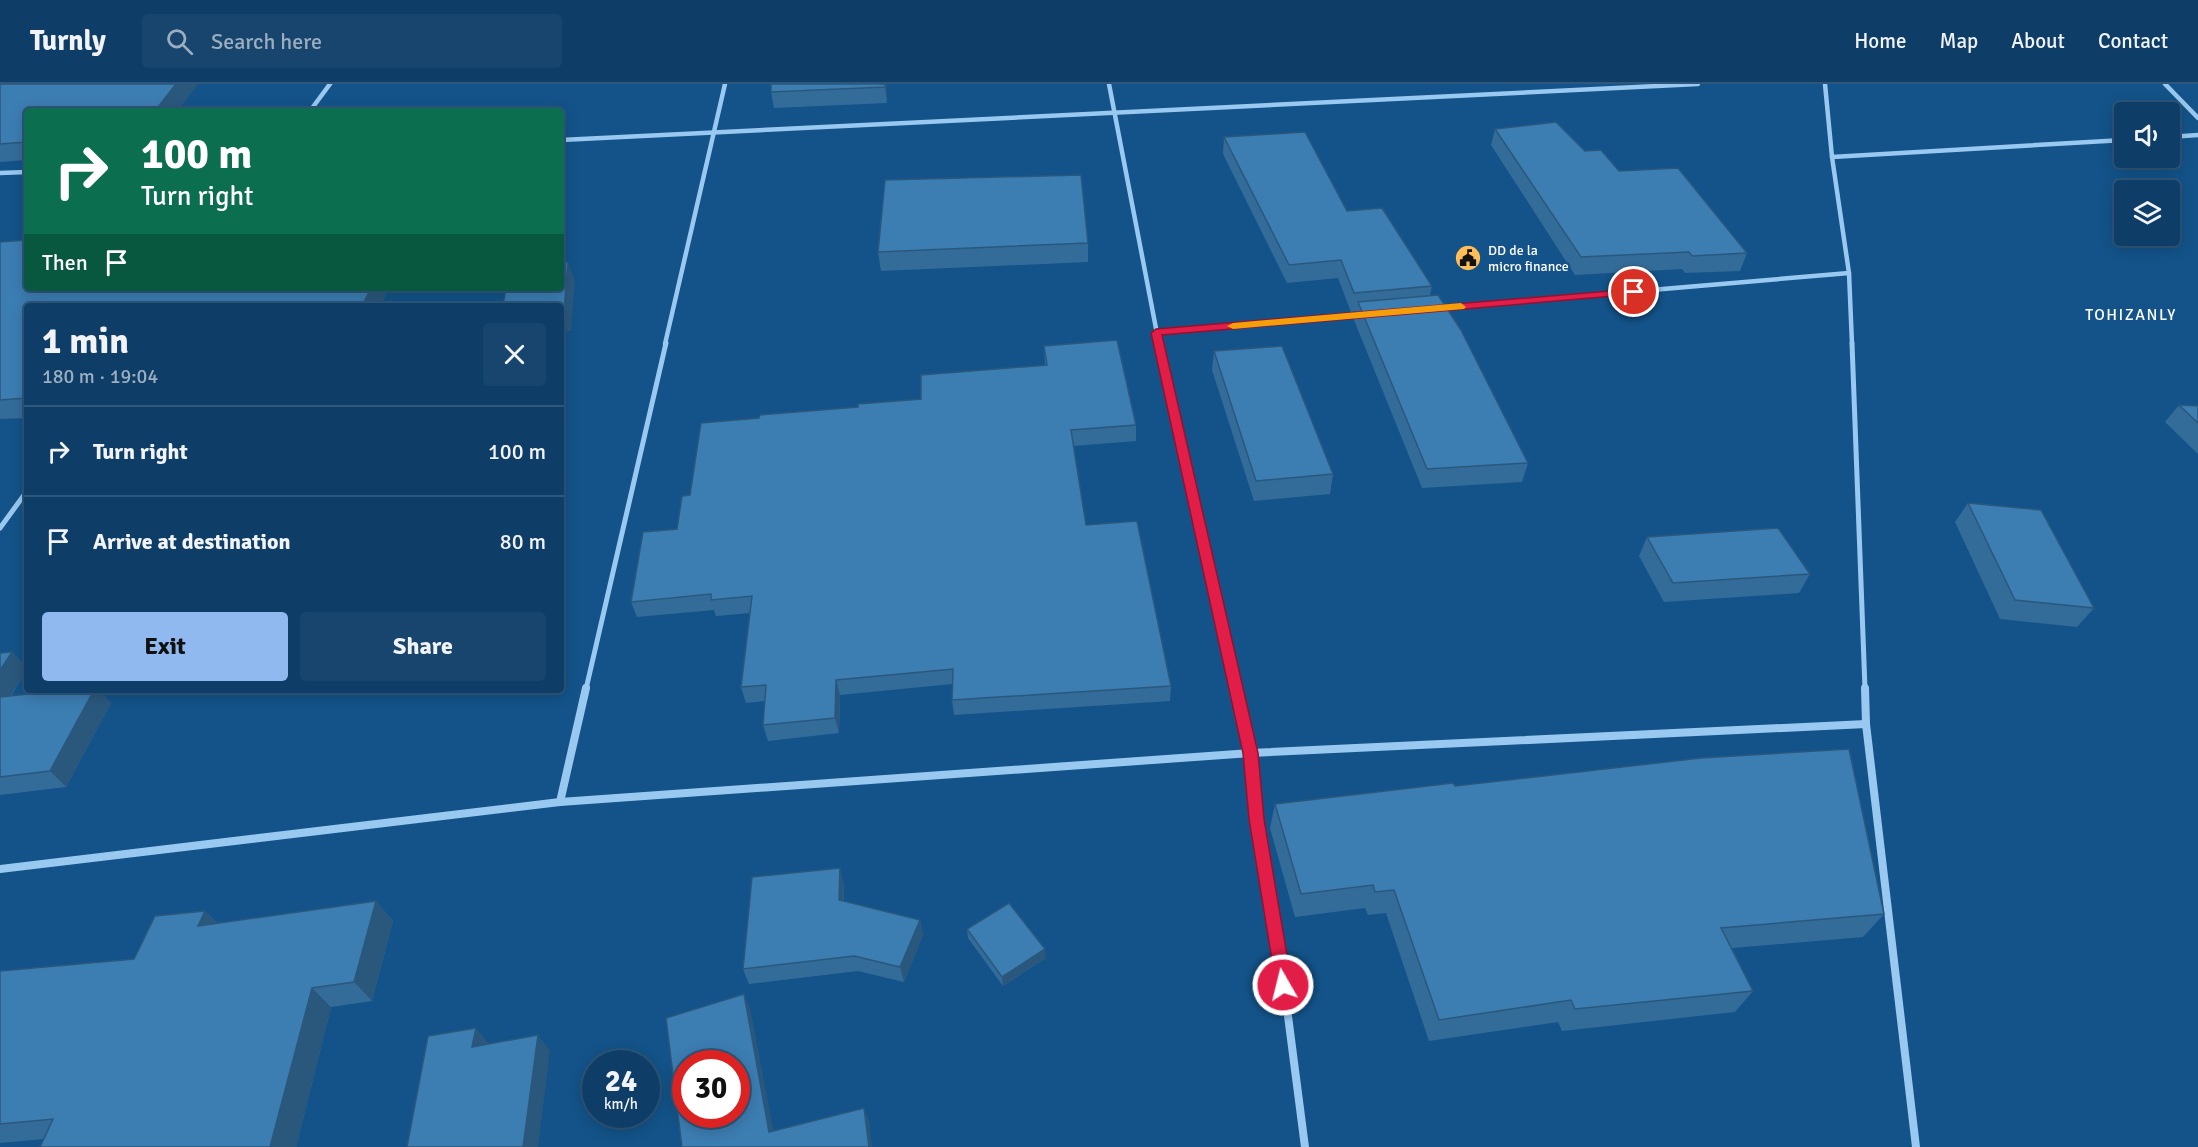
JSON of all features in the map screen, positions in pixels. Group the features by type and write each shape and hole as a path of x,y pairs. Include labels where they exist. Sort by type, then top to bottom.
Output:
{"street":[{"path":"312,108 330,84"},
{"path":"560,802 725,84"},
{"path":"1109,84 1156,333 1251,753 1257,819 1281,962 1305,1147"},
{"path":"564,140 1698,84"},
{"path":"1825,84 1832,157 1849,273 1866,724 1916,1147"},
{"path":"2165,84 2198,118"},
{"path":"2180,136 2198,135"},
{"path":"1832,157 2114,141"},
{"path":"0,173 24,172"},
{"path":"1431,309 1849,273"},
{"path":"1156,333 1371,314"},
{"path":"0,528 24,495"},
{"path":"0,869 560,802 1251,753 1866,724"}],"building":[{"path":"0,84 176,84 157,108 24,108 24,142 0,144"},
{"path":"771,84 885,84 885,87 771,92"},
{"path":"1556,122 1585,151 1601,150 1619,171 1678,168 1747,253 1692,256 1689,252 1581,257 1495,129"},
{"path":"1305,132 1347,211 1382,208 1432,286 1354,293 1341,260 1289,265 1224,137"},
{"path":"1081,175 1088,243 878,252 885,180"},
{"path":"24,240 24,291 370,291 364,303 24,303 24,398 0,400 0,242"},
{"path":"568,262 564,312 564,303 504,303 506,291 564,291 564,263"},
{"path":"1438,295 1461,330 1528,463 1427,469 1358,302"},
{"path":"1117,340 1136,425 1071,430 1086,525 1137,521 1171,686 952,700 953,669 836,680 835,718 763,725 766,685 741,687 752,596 711,600 711,594 631,602 643,532 677,529 682,496 690,495 701,423 759,418 760,415 858,407 858,404 921,399 921,375 1047,365 1044,346"},
{"path":"1282,346 1333,474 1256,481 1214,351"},
{"path":"2179,405 2198,406 2198,423"},
{"path":"1968,503 2041,510 2094,608 2015,600"},
{"path":"1778,528 1810,574 1673,583 1647,537"},
{"path":"12,652 0,670 0,653"},
{"path":"38,693 92,693 50,771 0,777 0,697"},
{"path":"1849,749 1884,914 1721,928 1753,991 1575,1009 1571,1000 1439,1020 1394,890 1375,892 1373,885 1301,894 1275,804 1701,758"},
{"path":"840,868 839,900 920,920 900,967 854,956 743,969 752,877"},
{"path":"376,901 354,982 312,988 270,1147 40,1147 53,1119 0,1124 0,971 134,959 155,916 205,911 198,926"},
{"path":"1009,903 1045,949 1002,977 967,929"},
{"path":"744,994 769,1132 864,1108 869,1147 682,1147 680,1128 750,1128 750,1050 672,1050 672,1066 666,1018"},
{"path":"476,1028 472,1047 538,1035 523,1147 407,1147 428,1036"}],"slow traffic":[{"path":"1233,326 1461,307"}],"place":[{"name":"DD de la micro finance","path":"1468,258"}],"district":[{"name":"TOHIZANLY","path":"2131,315"}],"route":[{"path":"1283,985 1281,962 1267,892 1251,753 1156,333 1634,292"}]}
